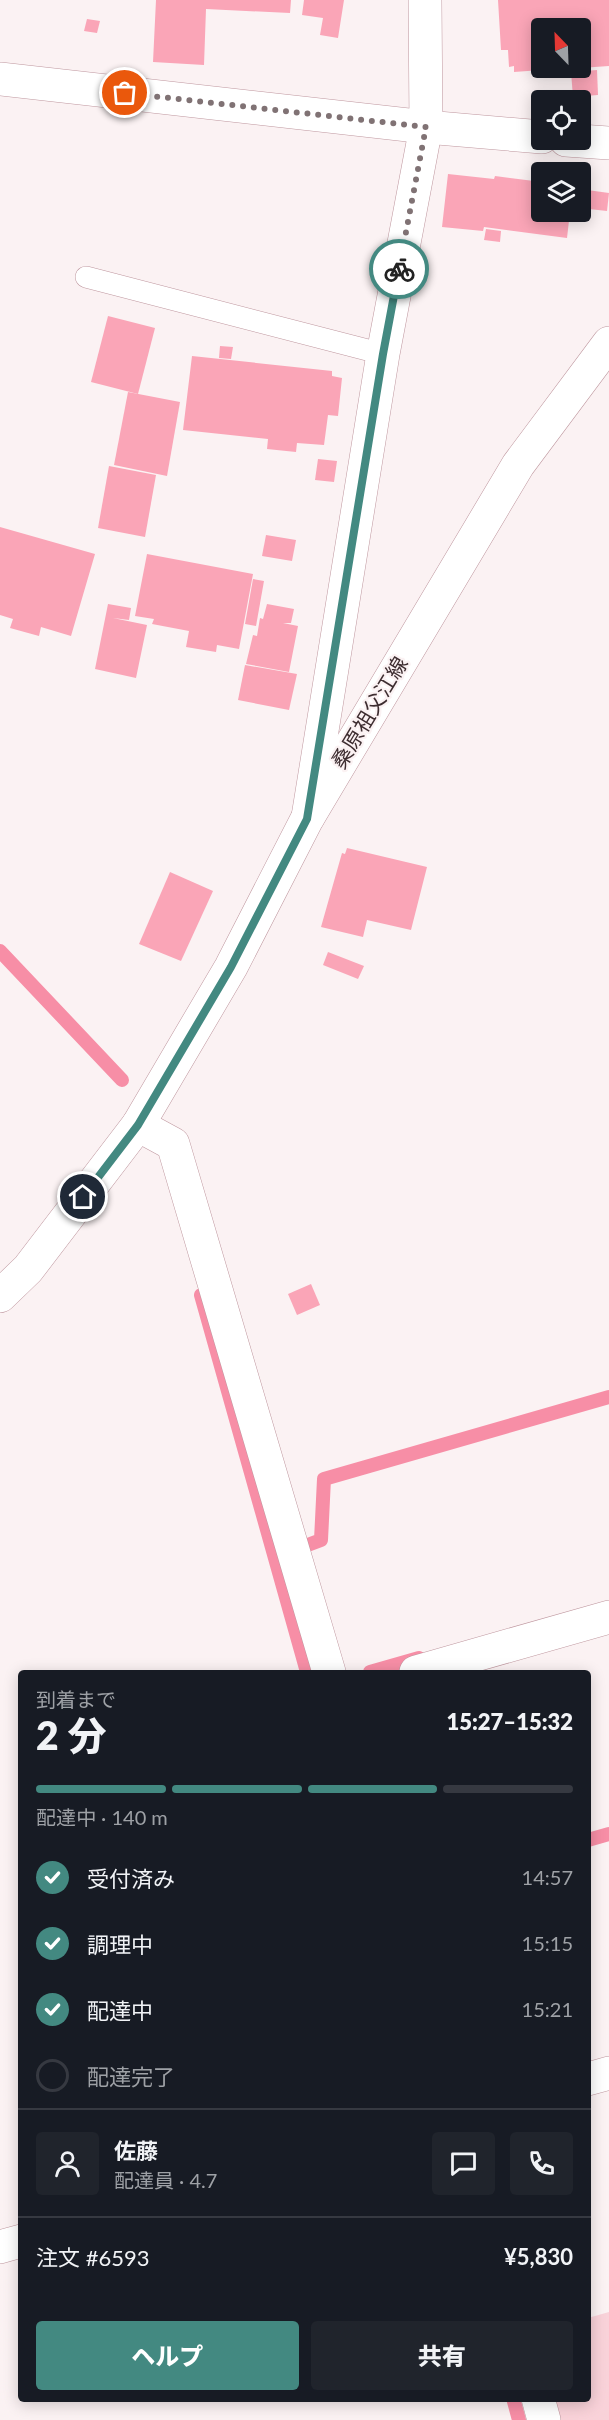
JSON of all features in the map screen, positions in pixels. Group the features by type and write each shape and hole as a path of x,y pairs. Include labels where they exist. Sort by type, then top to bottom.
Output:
{"street":[{"path":"307,819 383,354 426,127 425,0"},
{"path":"0,79 426,127 531,136"},
{"path":"591,142 609,143"},
{"name":"桑原祖父江線","path":"0,1296 28,1269 138,1125 231,967 307,819 518,465 609,343"},
{"path":"138,1125 173,1144 328,1670"},
{"path":"423,1670 609,1617"},
{"path":"591,2078 609,2073"},
{"path":"0,2247 18,2242"},
{"path":"539,2402 544,2420"}],"lane":[{"path":"86,277 383,354"}],"shaded area":[{"path":"609,2312 609,2420 557,2420 552,2402 591,2402 591,2317"}],"building":[{"path":"156,0 291,0 290,13 206,9 204,65 153,62"},
{"path":"304,0 344,0 338,38 320,35 323,18 302,15"},
{"path":"498,0 609,0 609,66 591,67 591,18 531,18 531,71 514,72 514,66 509,67 508,50 501,50"},
{"path":"87,19 100,21 97,33 84,31"},
{"path":"591,70 597,70 598,95 591,96 591,90 572,90 571,78 591,78"},
{"path":"448,174 531,181 531,222 569,222 567,238 484,227 483,231 442,227"},
{"path":"591,191 609,193 607,211 591,209"},
{"path":"486,229 501,231 500,242 484,240"},
{"path":"108,316 155,328 138,394 91,382"},
{"path":"220,346 233,347 231,359 219,358"},
{"path":"192,356 332,371 332,376 342,378 338,416 328,415 324,445 297,443 296,452 267,449 268,439 183,430"},
{"path":"128,392 180,402 167,476 114,465"},
{"path":"318,459 337,461 334,482 315,480"},
{"path":"109,466 156,475 145,537 98,528"},
{"path":"0,527 95,554 71,636 41,627 39,636 10,628 13,619 0,615"},
{"path":"266,535 296,540 292,561 262,556"},
{"path":"147,554 253,574 239,649 217,645 216,652 186,647 189,631 152,624 154,619 135,616"},
{"path":"253,579 264,581 256,626 245,624"},
{"path":"108,604 131,608 129,620 113,618 147,625 136,678 95,669"},
{"path":"267,604 294,609 291,623 283,623 298,626 289,672 246,664 253,635 257,636 260,618 263,619"},
{"path":"245,665 297,674 289,710 238,700"},
{"path":"347,848 427,867 411,930 367,920 363,937 321,927 342,853 345,854"},
{"path":"170,872 213,891 181,961 139,944"},
{"path":"328,952 364,966 358,979 323,965"},
{"path":"311,1284 320,1305 297,1315 288,1294"}],"waterway":[{"path":"0,951 122,1080"},
{"path":"201,1295 306,1670"},
{"path":"305,1546 321,1540 324,1479 609,1397"},
{"path":"377,1670 419,1658"},
{"path":"591,1839 609,1834"},
{"path":"514,2402 519,2420"}],"way so far":[{"path":"125,93 426,127 399,269"}],"route":[{"path":"83,1197 138,1125 231,967 307,819 399,269"}]}
